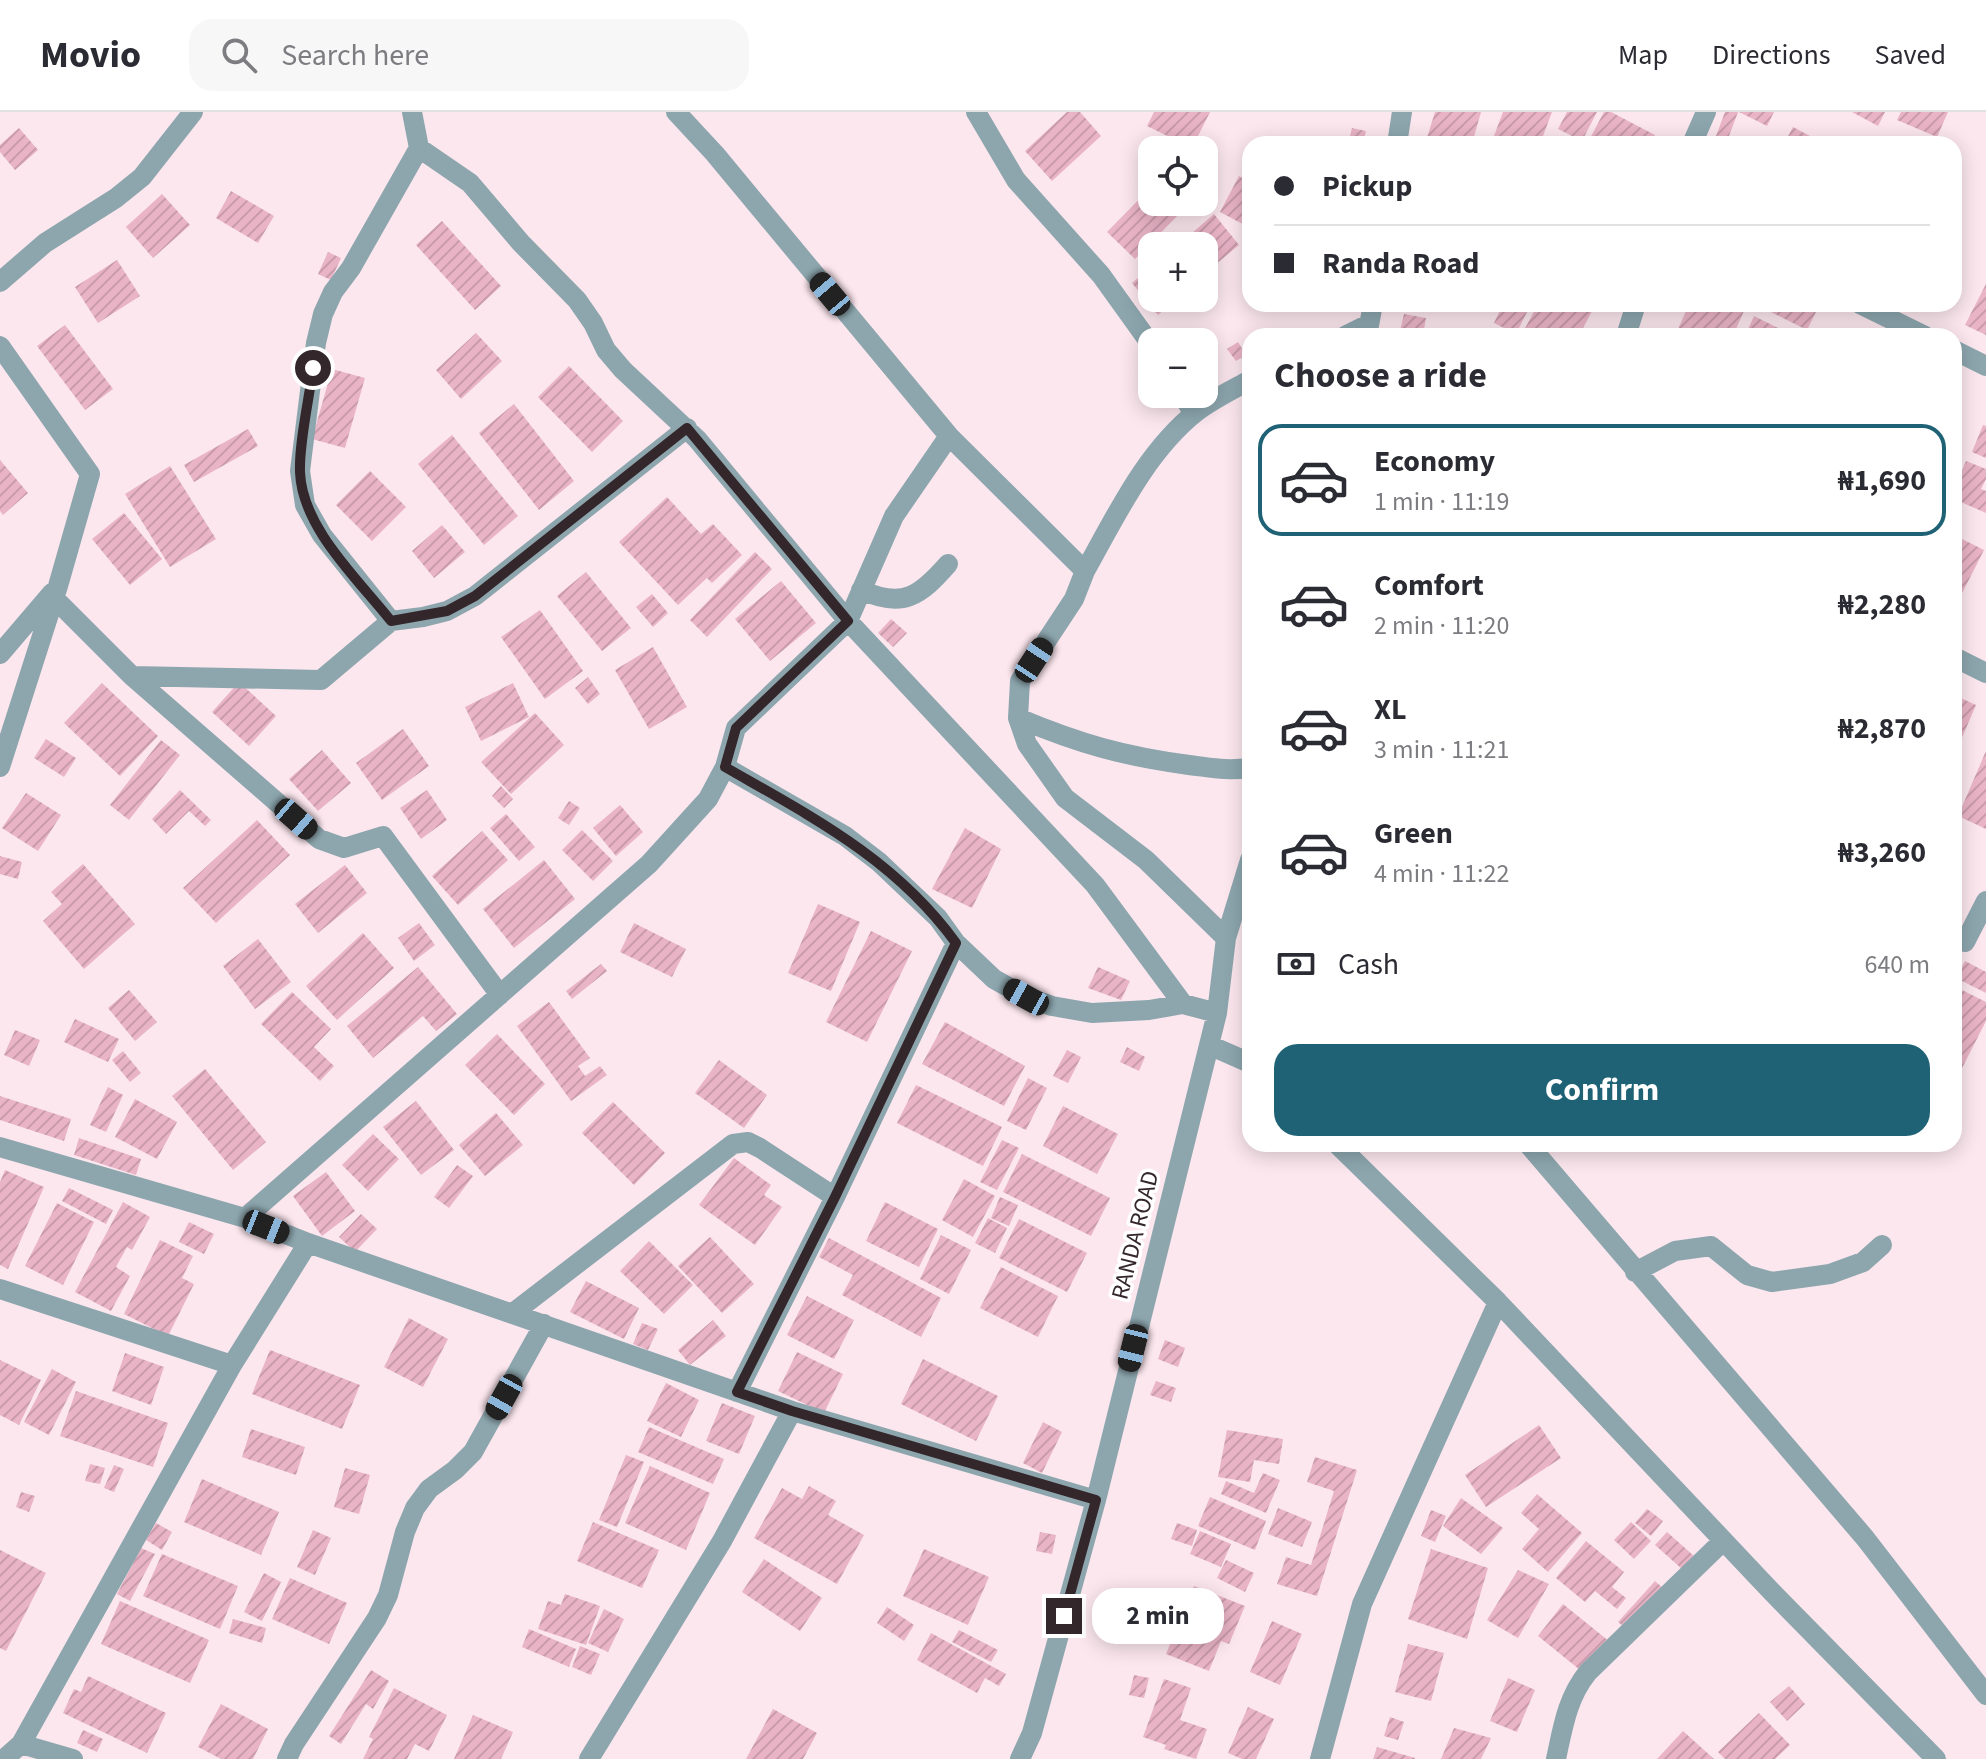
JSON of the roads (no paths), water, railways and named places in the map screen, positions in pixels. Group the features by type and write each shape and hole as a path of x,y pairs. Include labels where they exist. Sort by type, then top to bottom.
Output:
{"street":[{"path":"0,282 45,243 116,198 142,177 193,112"},
{"path":"391,621 322,535 305,505 300,471 316,343 323,314 419,148 412,112"},
{"path":"676,112 715,154 949,436 1085,571"},
{"path":"976,112 1016,180 1101,275 1139,328"},
{"path":"1398,136 1402,112"},
{"path":"1696,136 1706,112"},
{"path":"419,148 470,183 521,243 577,300 606,350 623,370 687,428 848,621 1095,885 1183,1004"},
{"path":"1876,312 1909,328"},
{"path":"0,346 90,474 0,767"},
{"path":"1962,354 1986,366"},
{"path":"1226,938 1146,860 1065,798 1027,744 1018,718 1020,681 1074,599 1085,571 1133,486 1154,456 1194,414 1242,385"},
{"path":"1190,408 1194,414"},
{"path":"132,676 321,680 391,621 447,611 475,596 687,428"},
{"path":"245,1218 649,864 708,799 725,767 736,728 848,621 894,516 949,436"},
{"path":"861,590 884,600 908,597 931,583 948,564"},
{"path":"0,654 56,592"},
{"path":"56,592 132,676 319,839 344,848 383,836 500,995"},
{"path":"1962,661 1986,673"},
{"path":"1018,718 1069,740 1151,761 1226,771 1242,769"},
{"path":"725,767 845,836 879,862 938,918 956,943 994,979 1026,997 1052,1006 1092,1013 1149,1010 1183,1004 1217,1013"},
{"name":"RANDA ROAD","path":"1020,1759 1032,1733 1096,1500 1217,1013 1226,938 1242,886"},
{"path":"1965,942 1986,901"},
{"path":"737,1392 835,1197 956,943"},
{"path":"1209,1045 1242,1059"},
{"path":"513,1313 733,1144 748,1142 760,1148 835,1197"},
{"path":"0,1147 245,1218 308,1243 792,1411 1096,1500"},
{"path":"1345,1152 1498,1302 1723,1541 1936,1759"},
{"path":"1535,1152 1865,1538 1986,1695"},
{"path":"4,1759 21,1744 232,1365 308,1243"},
{"path":"1635,1272 1675,1251 1711,1246 1747,1275 1772,1282 1830,1274 1863,1262 1882,1245"},
{"path":"0,1289 232,1365"},
{"path":"1320,1759 1362,1604 1498,1302"},
{"path":"287,1759 377,1618 388,1595 405,1532 415,1508 429,1489 473,1452 544,1324"},
{"path":"589,1759 722,1541 792,1411"},
{"path":"1556,1759 1568,1704 1576,1687 1723,1541"},
{"path":"21,1744 73,1759"}]}
